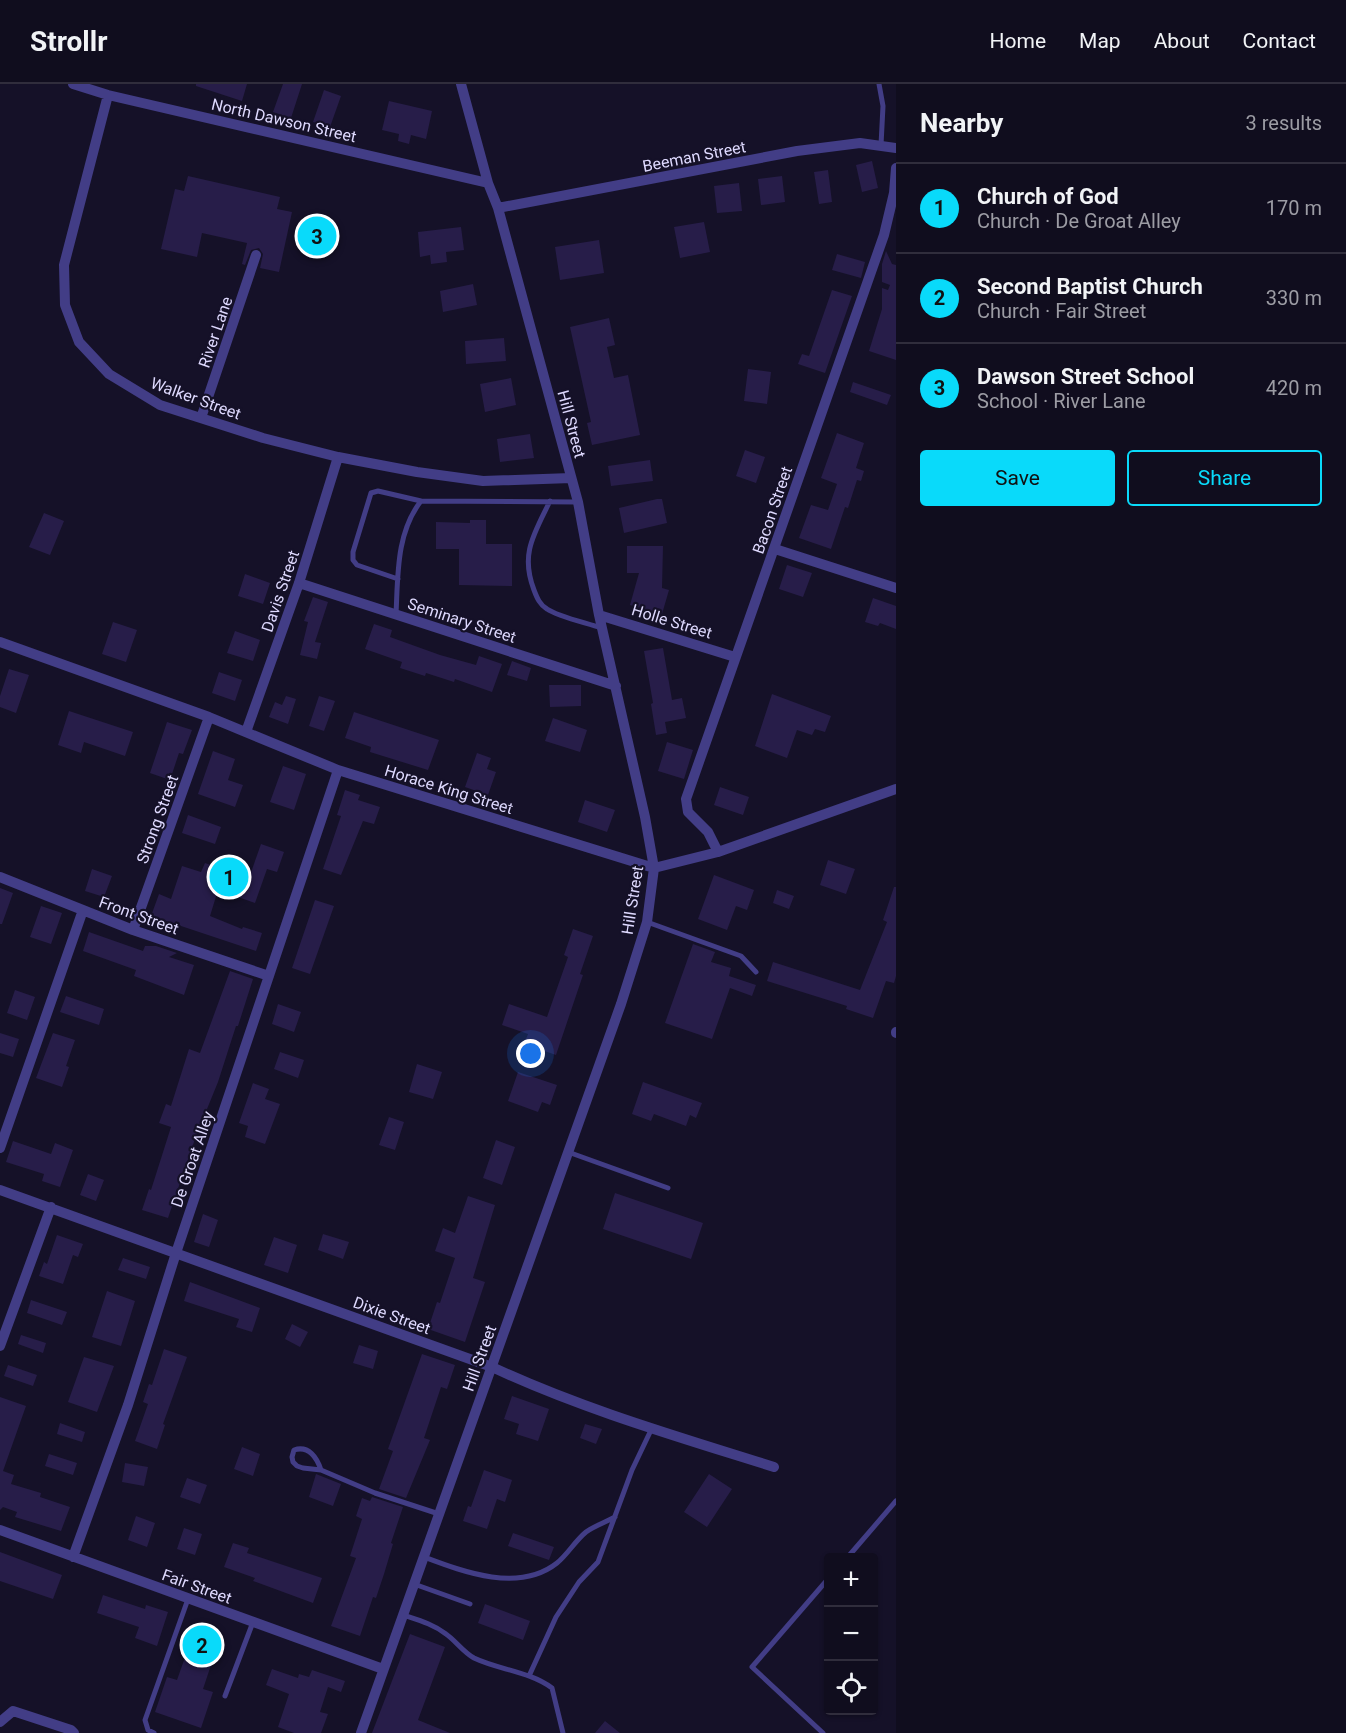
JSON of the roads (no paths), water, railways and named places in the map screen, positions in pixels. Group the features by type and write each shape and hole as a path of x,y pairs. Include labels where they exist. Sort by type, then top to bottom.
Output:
{"street":[{"name":"North Dawson Street","path":"73,84 108,95 488,183"},
{"name":"Hill Street","path":"361,1733 621,1004 647,922 654,868 645,818 599,615 578,502 498,208 488,183 461,84"},
{"name":"Walker Street","path":"108,95 64,265 65,305 79,342 109,374 160,405 263,438 338,457 417,472 483,481 571,478"},
{"name":"Beeman Street","path":"498,208 797,151 860,143 896,148"},
{"name":"Bacon Street","path":"718,852 708,832 688,812 686,799 884,235 894,193 896,168"},
{"name":"River Lane","path":"201,418 256,255"},
{"name":"Davis Street","path":"246,732 299,584 338,457"},
{"path":"775,549 896,588"},
{"name":"Seminary Street","path":"299,584 616,686"},
{"name":"Holle Street","path":"599,615 735,657"},
{"name":"Horace King Street","path":"0,642 209,717 338,770 654,868"},
{"name":"Strong Street","path":"133,930 209,717"},
{"name":"De Groat Alley","path":"73,1557 128,1405 176,1253 338,770"},
{"path":"654,868 718,852 896,789"},
{"name":"Front Street","path":"0,877 133,930 269,976"},
{"path":"0,1148 83,910"},
{"name":"Dixie Street","path":"0,1190 492,1367 529,1384 652,1428 774,1467"},
{"path":"0,1346 51,1207"},
{"name":"Fair Street","path":"0,1530 383,1669"},
{"path":"0,1722 13,1712 71,1730 74,1733"}],"lane":[{"path":"879,84 883,106 881,145"},
{"path":"398,579 357,565 353,560 353,552 371,493 378,490 421,501 578,502"},
{"path":"396,614 405,530 413,511 421,501"},
{"path":"550,501 533,535 527,560 529,577 539,601 548,610 603,628"},
{"path":"647,922 741,956 756,972"},
{"path":"568,1152 668,1188"},
{"path":"529,1676 556,1617 579,1582 598,1562 632,1470 652,1428"},
{"path":"321,1470 316,1457 309,1451 300,1448 294,1450 292,1457 297,1466 321,1470 439,1515"},
{"path":"850,1553 896,1501"},
{"path":"424,1557 451,1568 481,1575 514,1579 538,1574 557,1563 586,1532 615,1517"},
{"path":"414,1584 470,1604"},
{"path":"823,1733 752,1667 824,1584"},
{"path":"154,1733 148,1730 145,1720 188,1599"},
{"path":"403,1615 429,1624 447,1634 472,1656 491,1665 538,1678 552,1688 563,1732"},
{"path":"225,1696 253,1622"}],"place":[{"name":"Dawson Street School","path":"317,236"},
{"name":"Church of God","path":"229,877"},
{"name":"Second Baptist Church","path":"202,1645"}]}
